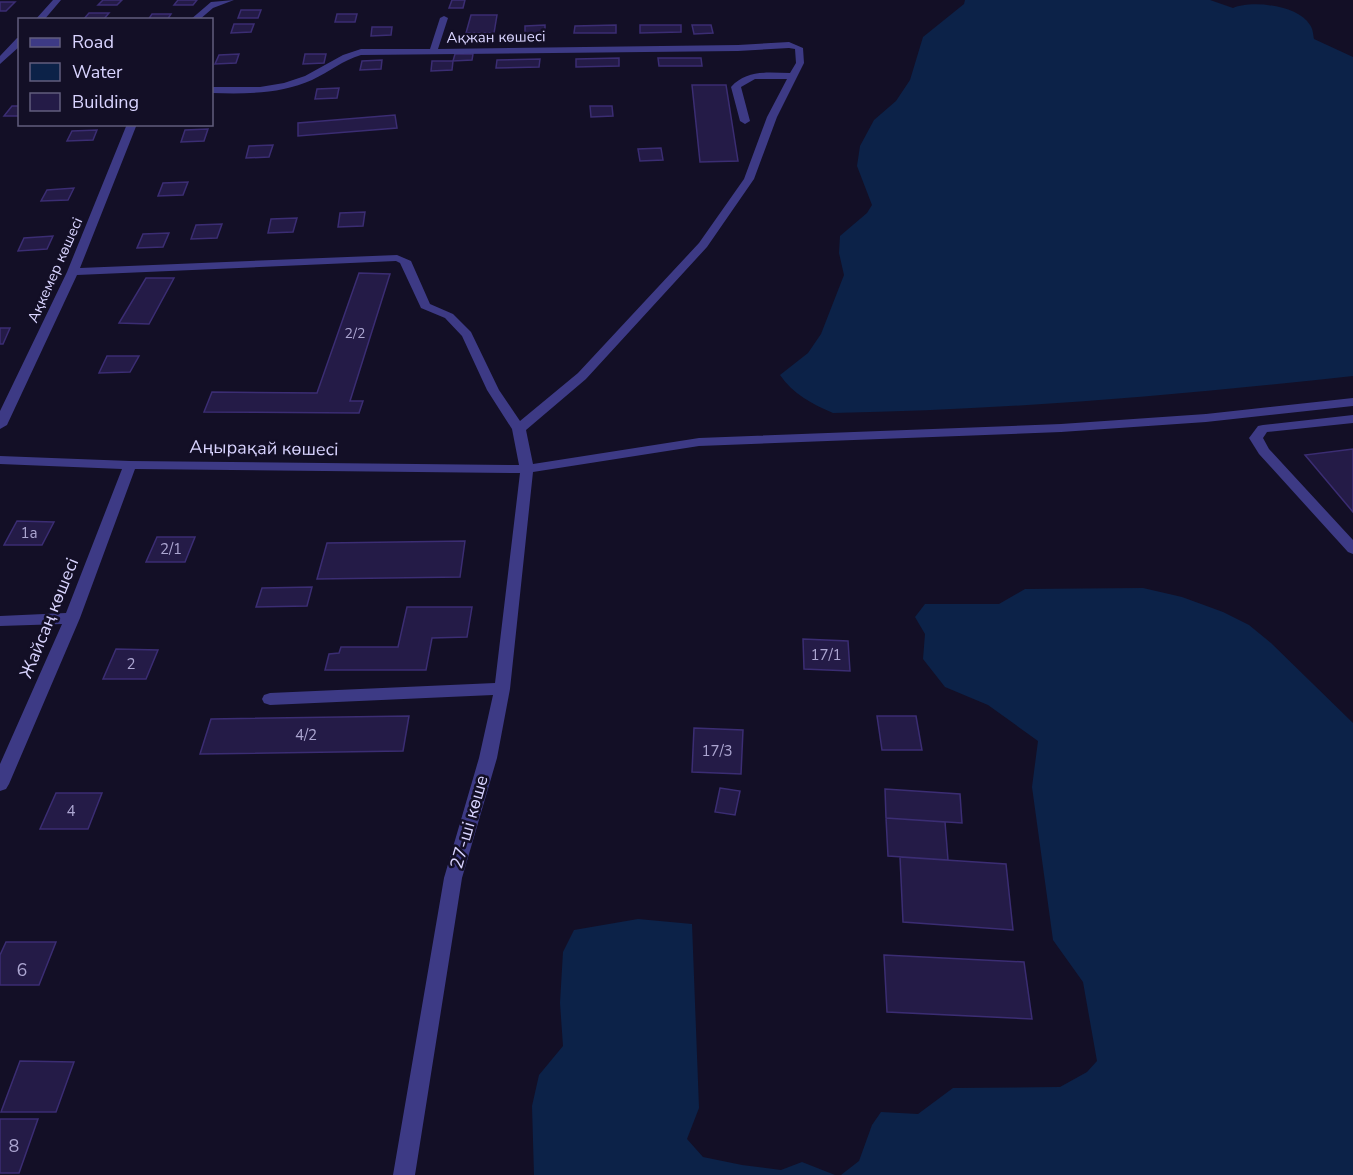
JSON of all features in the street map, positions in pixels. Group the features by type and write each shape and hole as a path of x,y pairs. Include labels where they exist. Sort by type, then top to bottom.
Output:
{"street":[{"path":"41,18 57,0"},
{"path":"196,18 203,9 218,2 230,0"},
{"path":"433,52 444,18"},
{"name":"Ақжан көшесі","path":"213,90 280,87 308,78 344,56 361,52 738,48 789,45 799,48 800,63 794,76"},
{"path":"0,61 15,49"},
{"path":"73,272 397,258 405,261 425,306 449,316 468,335 493,390 519,429 582,376 703,245 749,179 772,117 794,76 751,76 741,80 736,87 745,121"},
{"name":"Ақкемер көшесі","path":"0,425 73,272 131,126"},
{"name":"Аңырақай көшесі","path":"0,460 129,465 527,469 699,442 1061,428 1206,418 1353,402"},
{"path":"1353,419 1263,429 1256,438 1264,451 1353,549"},
{"name":"27-ші көше","path":"404,1175 453,878 488,758 502,689 527,469 519,429"},
{"name":"Жайсаң көшесі","path":"0,784 72,618 129,465"},
{"path":"0,621 72,618"},
{"path":"270,699 502,689"}],"water":[{"path":"965,0 1210,0 1233,8 1251,4 1274,6 1304,18 1311,27 1314,39 1353,57 1353,376 1093,400 963,409 833,413 810,402 791,388 780,375 808,353 821,334 844,275 839,253 840,236 867,213 872,205 857,166 860,146 874,120 896,101 910,80 923,37 964,4"},
{"path":"1143,588 1182,597 1223,612 1249,625 1271,643 1353,723 1353,1175 841,1175 859,1161 872,1125 881,1112 918,1114 953,1088 1060,1087 1087,1072 1097,1061 1083,982 1053,940 1032,787 1038,741 988,705 945,687 923,659 925,634 915,617 925,604 999,604 1025,589"},
{"path":"638,919 692,924 699,1108 687,1139 703,1157 781,1170 802,1162 835,1175 534,1175 532,1106 539,1075 563,1046 560,1003 563,952 574,930"}],"building":[{"path":"103,0 122,0 117,5 98,5"},
{"path":"178,0 197,0 193,5 174,5"},
{"path":"452,0 465,0 463,8 449,8"},
{"path":"0,2 15,2 6,11 0,11"},
{"path":"241,10 261,10 258,18 238,18"},
{"path":"89,13 109,13 105,18 85,18"},
{"path":"152,14 171,14 168,18 149,18"},
{"path":"337,14 357,14 355,22 335,22"},
{"path":"471,15 497,15 494,33 466,33"},
{"path":"234,24 254,24 251,32 231,33"},
{"path":"545,25 545,34 525,35 525,26"},
{"path":"616,25 616,33 574,33 575,26"},
{"path":"640,25 681,25 681,32 640,33"},
{"path":"692,25 711,25 713,33 694,34"},
{"path":"372,27 392,27 391,35 371,36"},
{"path":"239,54 236,63 215,64 219,55"},
{"path":"305,54 326,54 324,63 303,64"},
{"path":"455,54 473,54 472,60 453,61"},
{"path":"619,58 619,66 576,67 576,59"},
{"path":"658,58 701,58 702,66 659,66"},
{"path":"540,59 539,67 496,68 497,60"},
{"path":"382,60 381,69 360,70 362,61"},
{"path":"432,61 453,61 452,70 431,71"},
{"path":"692,85 726,85 738,161 700,162"},
{"path":"339,88 337,98 315,99 317,89"},
{"path":"12,106 18,106 18,116 4,116"},
{"path":"590,106 612,106 613,116 591,117"},
{"path":"395,115 397,128 298,136 298,123"},
{"path":"208,129 204,141 181,142 185,130"},
{"path":"97,130 93,140 67,141 72,131"},
{"path":"273,145 269,157 246,158 249,146"},
{"path":"661,148 663,160 640,161 638,149"},
{"path":"188,182 183,195 158,196 163,183"},
{"path":"74,188 68,200 41,201 47,190"},
{"path":"365,212 363,226 338,227 340,213"},
{"path":"297,218 293,232 268,233 271,219"},
{"path":"222,224 217,238 191,239 196,225"},
{"path":"169,233 163,247 137,248 143,234"},
{"path":"53,236 47,249 18,251 24,238"},
{"path":"359,273 390,274 350,401 363,401 359,413 204,412 212,392 317,393"},
{"path":"146,278 174,278 149,324 119,323"},
{"path":"0,328 10,328 3,344 0,344"},
{"path":"107,356 139,356 130,372 99,373"},
{"path":"1353,449 1353,512 1305,455"},
{"path":"17,521 54,522 42,545 4,545"},
{"path":"157,537 195,537 185,562 146,562"},
{"path":"465,541 460,577 317,579 327,543"},
{"path":"312,587 307,606 256,607 262,588"},
{"path":"407,607 472,607 467,637 432,638 426,670 325,670 329,654 339,653 341,647 398,647"},
{"path":"803,639 848,641 850,671 804,669"},
{"path":"116,649 158,650 146,679 103,679"},
{"path":"409,716 403,751 200,754 211,719"},
{"path":"877,716 916,716 922,750 882,750"},
{"path":"694,728 743,730 741,774 692,772"},
{"path":"720,788 740,791 735,815 715,812"},
{"path":"885,789 960,794 962,823 886,818"},
{"path":"56,793 102,793 88,829 40,829"},
{"path":"886,818 945,822 948,860 888,856"},
{"path":"900,857 1006,864 1013,930 903,922"},
{"path":"6,942 56,942 39,985 0,985 0,955"},
{"path":"884,955 1024,962 1032,1019 887,1012"},
{"path":"20,1061 74,1062 56,1112 1,1112"},
{"path":"0,1119 38,1119 19,1173 0,1173"}]}
